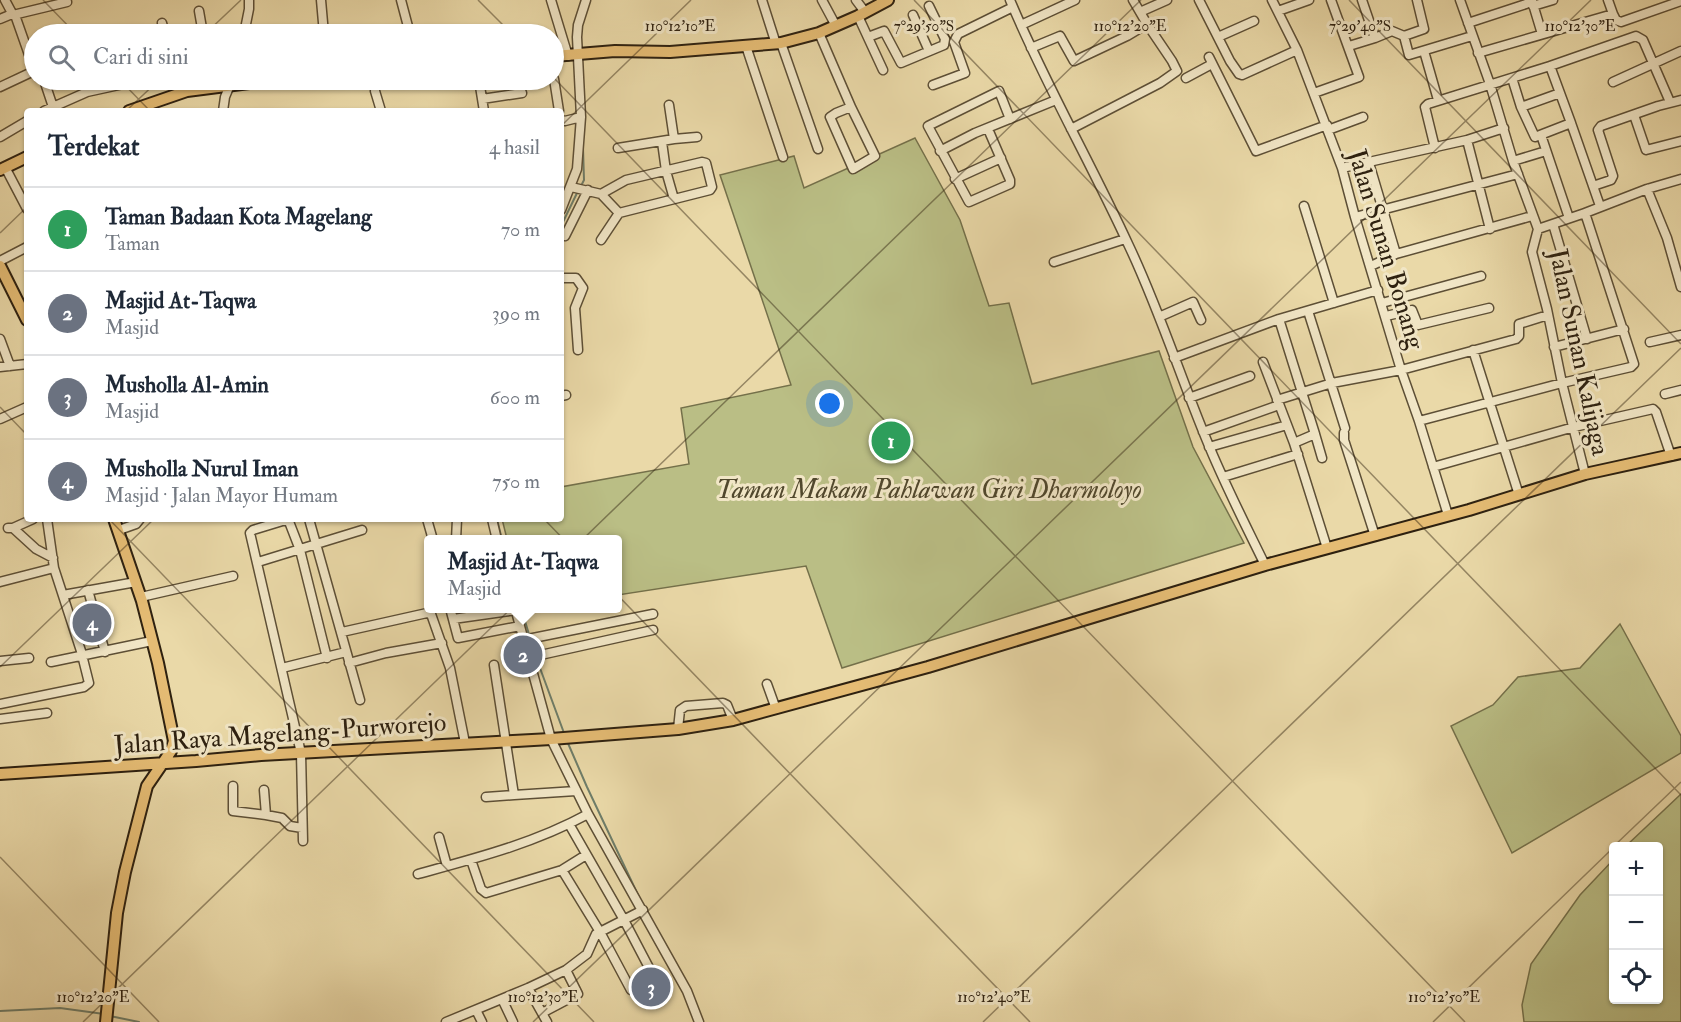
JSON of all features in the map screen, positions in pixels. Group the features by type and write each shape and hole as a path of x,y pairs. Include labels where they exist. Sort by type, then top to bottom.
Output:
{"main road":[{"path":"564,55 670,52 779,44 819,33 888,0"},
{"path":"138,108 192,90"},
{"path":"2,168 24,158"},
{"path":"0,266 24,315"},
{"name":"Jalan Raya Magelang-Purworejo","path":"0,774 301,753 558,739 678,729 733,720 938,664 1265,565 1375,536 1585,474 1676,455"},
{"path":"106,1018 117,913 125,872 147,786 171,751 174,735 141,597 115,522"}],"street":[{"path":"4,0 13,14 24,43"},
{"path":"246,24 249,0"},
{"path":"321,0 323,24"},
{"path":"401,0 407,24"},
{"path":"551,0 581,54"},
{"path":"565,236 578,188 581,54 578,31 586,0"},
{"path":"762,0 818,149"},
{"path":"822,0 836,26"},
{"path":"856,0 868,37 883,70"},
{"path":"1020,25 1075,0"},
{"path":"1071,129 1160,83 1177,71 1133,0"},
{"path":"1140,12 1167,0"},
{"path":"1199,0 1230,61 1241,75 1297,50"},
{"name":"Jalan Sunan Bonang","path":"1272,0 1297,50 1328,127 1401,370 1448,515"},
{"path":"1278,11 1309,0"},
{"path":"1314,93 1359,77 1331,0"},
{"path":"1362,0 1375,38"},
{"path":"1348,46 1392,31 1404,36 1425,28 1417,0"},
{"name":"Jalan Sunan Kalijaga","path":"1460,0 1538,229 1532,252 1585,474"},
{"path":"1468,22 1532,2 1553,0"},
{"path":"1608,0 1616,20 1622,22 1681,1"},
{"path":"0,19 67,2"},
{"path":"1532,2 1542,34"},
{"path":"933,85 965,73 954,42 958,34 1011,4 1125,238 1160,317 1209,447 1265,565"},
{"path":"868,37 884,31 901,63 929,51 945,42 929,6"},
{"path":"199,11 202,24"},
{"path":"1478,53 1578,26 1613,14"},
{"path":"913,15 929,51"},
{"path":"1218,37 1254,21"},
{"path":"1031,48 1060,36 1074,61 1147,24"},
{"path":"819,33 875,156 853,169 830,117 836,112 851,107"},
{"path":"1404,36 1409,55 1472,36"},
{"path":"1435,148 1425,107 1430,102 1550,66 1636,36 1643,40 1670,102"},
{"path":"746,46 783,158"},
{"path":"1424,51 1438,100"},
{"path":"1614,82 1681,51"},
{"path":"1185,78 1210,61 1256,151 1362,117"},
{"path":"1550,66 1600,206"},
{"path":"0,87 24,75"},
{"path":"1512,78 1521,107 1536,137 1571,123"},
{"path":"45,90 48,108"},
{"path":"50,108 96,90"},
{"path":"223,108 228,90"},
{"path":"375,90 380,108"},
{"path":"481,90 484,108"},
{"path":"556,90 559,108"},
{"path":"988,129 1010,180 1007,186 969,202 928,128 930,124 999,91 1010,119"},
{"path":"482,99 522,93"},
{"path":"1521,107 1560,93"},
{"path":"940,151 1056,100"},
{"path":"1593,186 1611,180 1613,176 1598,130 1601,126 1681,100"},
{"path":"669,105 675,139"},
{"path":"1634,115 1646,150 1681,141"},
{"path":"564,121 581,117"},
{"path":"0,136 24,123"},
{"path":"1342,168 1435,148 1504,128"},
{"path":"1541,135 1569,218"},
{"path":"618,148 697,137"},
{"path":"1467,140 1490,229"},
{"path":"662,142 666,171 675,199"},
{"path":"1513,161 1546,151"},
{"path":"955,179 1001,158"},
{"path":"601,194 627,180 698,162 704,162 706,165 711,189 619,213 601,240"},
{"path":"1369,163 1396,254"},
{"path":"2,168 24,204"},
{"path":"1355,217 1518,174"},
{"path":"1538,229 1681,179"},
{"path":"578,188 601,194 619,213"},
{"path":"564,206 578,188"},
{"path":"1647,189 1679,267 1681,287"},
{"path":"1304,206 1334,303"},
{"path":"1419,421 1633,366 1635,361 1585,213"},
{"path":"1371,266 1396,254 1532,216"},
{"path":"1553,224 1587,339"},
{"path":"1054,262 1125,238"},
{"path":"0,261 24,249"},
{"path":"1382,303 1480,276"},
{"path":"564,278 576,278 582,285 582,294 575,308 578,350"},
{"path":"1174,358 1279,319 1378,290"},
{"path":"1160,317 1193,302 1201,320"},
{"path":"1386,316 1412,309 1418,325 1489,308"},
{"path":"1308,311 1332,383 1345,431 1344,440 1375,536"},
{"path":"1203,432 1332,383 1401,370 1517,338 1519,324 1548,315"},
{"path":"1279,319 1322,458"},
{"path":"1554,347 1624,329"},
{"path":"1650,342 1681,335"},
{"path":"0,339 5,366 24,364"},
{"path":"1473,350 1519,495"},
{"path":"1263,362 1294,442 1327,548"},
{"path":"1189,398 1250,376"},
{"path":"1665,394 1681,390"},
{"path":"1433,467 1574,427 1653,409 1676,455"},
{"path":"0,419 24,411"},
{"path":"1209,447 1287,425"},
{"path":"1294,442 1315,434"},
{"path":"1222,477 1298,454"},
{"path":"26,522 11,528 36,549 53,558"},
{"path":"0,704 84,687 89,683 54,568 47,522"},
{"path":"119,530 138,522"},
{"path":"279,522 250,531 301,753 303,841"},
{"path":"290,522 300,550 327,658"},
{"path":"310,522 360,700"},
{"path":"258,562 362,530"},
{"path":"0,582 54,568"},
{"path":"141,597 233,576"},
{"path":"63,595 136,582"},
{"path":"88,590 105,652"},
{"path":"342,632 428,613 432,615 450,668 465,743"},
{"path":"451,613 458,638 520,626"},
{"path":"453,619 463,613"},
{"path":"516,613 520,626 531,638 533,656 576,791 687,991 699,1022"},
{"path":"531,638 652,614"},
{"path":"533,656 653,630"},
{"path":"51,662 152,641"},
{"path":"349,663 386,653 442,643"},
{"path":"282,668 346,652"},
{"path":"0,661 29,658"},
{"path":"494,665 514,795"},
{"path":"767,684 776,709"},
{"path":"678,729 680,710 686,706 723,703 727,705 733,720"},
{"path":"0,719 47,713"},
{"path":"233,786 233,812 282,818 290,826 302,828"},
{"path":"264,790 266,815"},
{"path":"486,797 576,791"},
{"path":"418,874 521,844 588,814"},
{"path":"562,870 600,932 631,990 635,991 655,982 657,979 569,824"},
{"path":"439,837 447,866"},
{"path":"471,860 482,891 486,893 562,870 585,855"},
{"path":"450,1021 566,970 586,954 595,935 643,910"},
{"path":"542,1013 578,994 566,970"},
{"path":"528,988 547,1022"},
{"path":"502,999 513,1022"},
{"path":"476,1010 482,1022"}],"green space":[{"name":"Taman Makam Pahlawan Giri Dharmoloyo","path":"915,138 960,220 989,306 1009,303 1032,384 1159,351 1193,447 1244,543 842,668 806,566 622,594 622,535 506,535 503,522 564,522 564,486 689,464 681,408 791,385 720,175 794,156 804,188"},
{"path":"1620,624 1681,736 1681,753 1512,853 1451,726 1493,705 1518,677 1580,668"},
{"path":"1681,794 1681,1022 1524,1022 1522,1005 1531,964 1580,895 1609,864 1609,1004 1663,1004 1663,842 1630,842"}],"waterway":[{"path":"581,186 584,180 583,148"},
{"path":"564,220 578,191"},
{"path":"498,522 501,535"},
{"path":"523,613 535,654"},
{"path":"537,660 564,733"},
{"path":"567,741 639,897"},
{"path":"0,1011 60,1008 104,1014"},
{"path":"110,1016 139,1022"}],"place":[{"name":"Taman Badaan Kota Magelang","path":"891,441"},
{"name":"Musholla Nurul Iman","path":"92,623"},
{"name":"Masjid At-Taqwa","path":"523,655"},
{"name":"Musholla Al-Amin","path":"651,987"}]}
